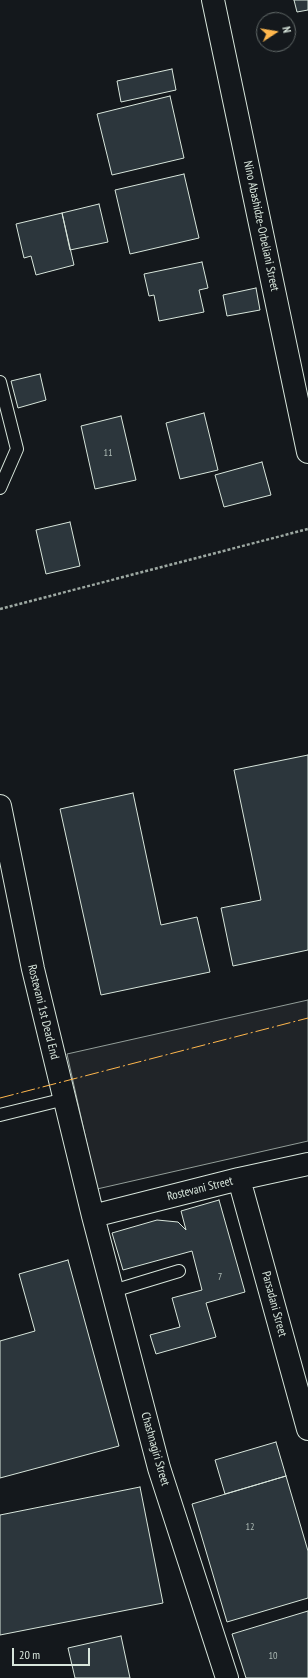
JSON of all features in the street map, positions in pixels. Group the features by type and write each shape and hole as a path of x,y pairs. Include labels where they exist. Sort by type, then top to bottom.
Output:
{"street":[{"name":"Nino Abashidze-Orbeliani Street","path":"213,0 308,452"},
{"name":"Rostevani 1st Dead End","path":"0,806 9,898 33,969 93,1216"},
{"name":"Rostevani Street","path":"93,1216 239,1179 308,1164"},
{"name":"Parsadani Street","path":"239,1179 308,1429"},
{"name":"Chashnagiri Street","path":"93,1216 159,1468 227,1678"}],"lane":[{"path":"0,382 18,449 0,488"},
{"path":"0,1115 65,1099"},
{"path":"113,1291 179,1271"}],"path":[{"path":"0,609 308,529"}],"shaded area":[{"path":"308,1000 308,1141 97,1189 67,1054"}],"building":[{"path":"294,0 308,0 308,10 297,12"},
{"path":"172,69 176,90 121,102 117,81"},
{"path":"170,96 184,158 112,175 97,114"},
{"path":"184,174 199,238 130,254 115,190"},
{"path":"99,204 108,242 70,250 62,213"},
{"path":"62,213 74,265 36,275 31,256 24,258 16,224"},
{"path":"202,262 208,288 199,290 204,312 159,321 154,295 149,296 144,274"},
{"path":"256,288 260,310 227,316 223,295"},
{"path":"40,374 46,400 18,408 11,381"},
{"path":"204,413 218,470 180,479 166,423"},
{"path":"121,416 136,480 95,489 81,426"},
{"path":"262,462 271,495 224,507 215,475"},
{"path":"70,522 80,566 46,574 36,530"},
{"path":"308,755 308,950 233,966 221,908 261,900 234,770"},
{"path":"133,793 161,925 197,917 210,972 101,995 60,809"},
{"path":"219,1200 245,1292 206,1303 216,1337 156,1354 150,1335 180,1327 172,1298 202,1290 192,1251 123,1270 112,1233 157,1220 178,1222 186,1230 181,1211"},
{"path":"68,1260 119,1446 0,1478 0,1341 35,1331 19,1274"},
{"path":"276,1442 286,1476 225,1494 215,1460"},
{"path":"286,1476 308,1551 308,1598 227,1622 192,1504"},
{"path":"140,1487 163,1603 0,1635 0,1515"},
{"path":"308,1611 308,1678 246,1678 232,1634"},
{"path":"121,1636 130,1678 75,1678 68,1648"}],"power":[{"path":"0,1098 308,1018"}]}
